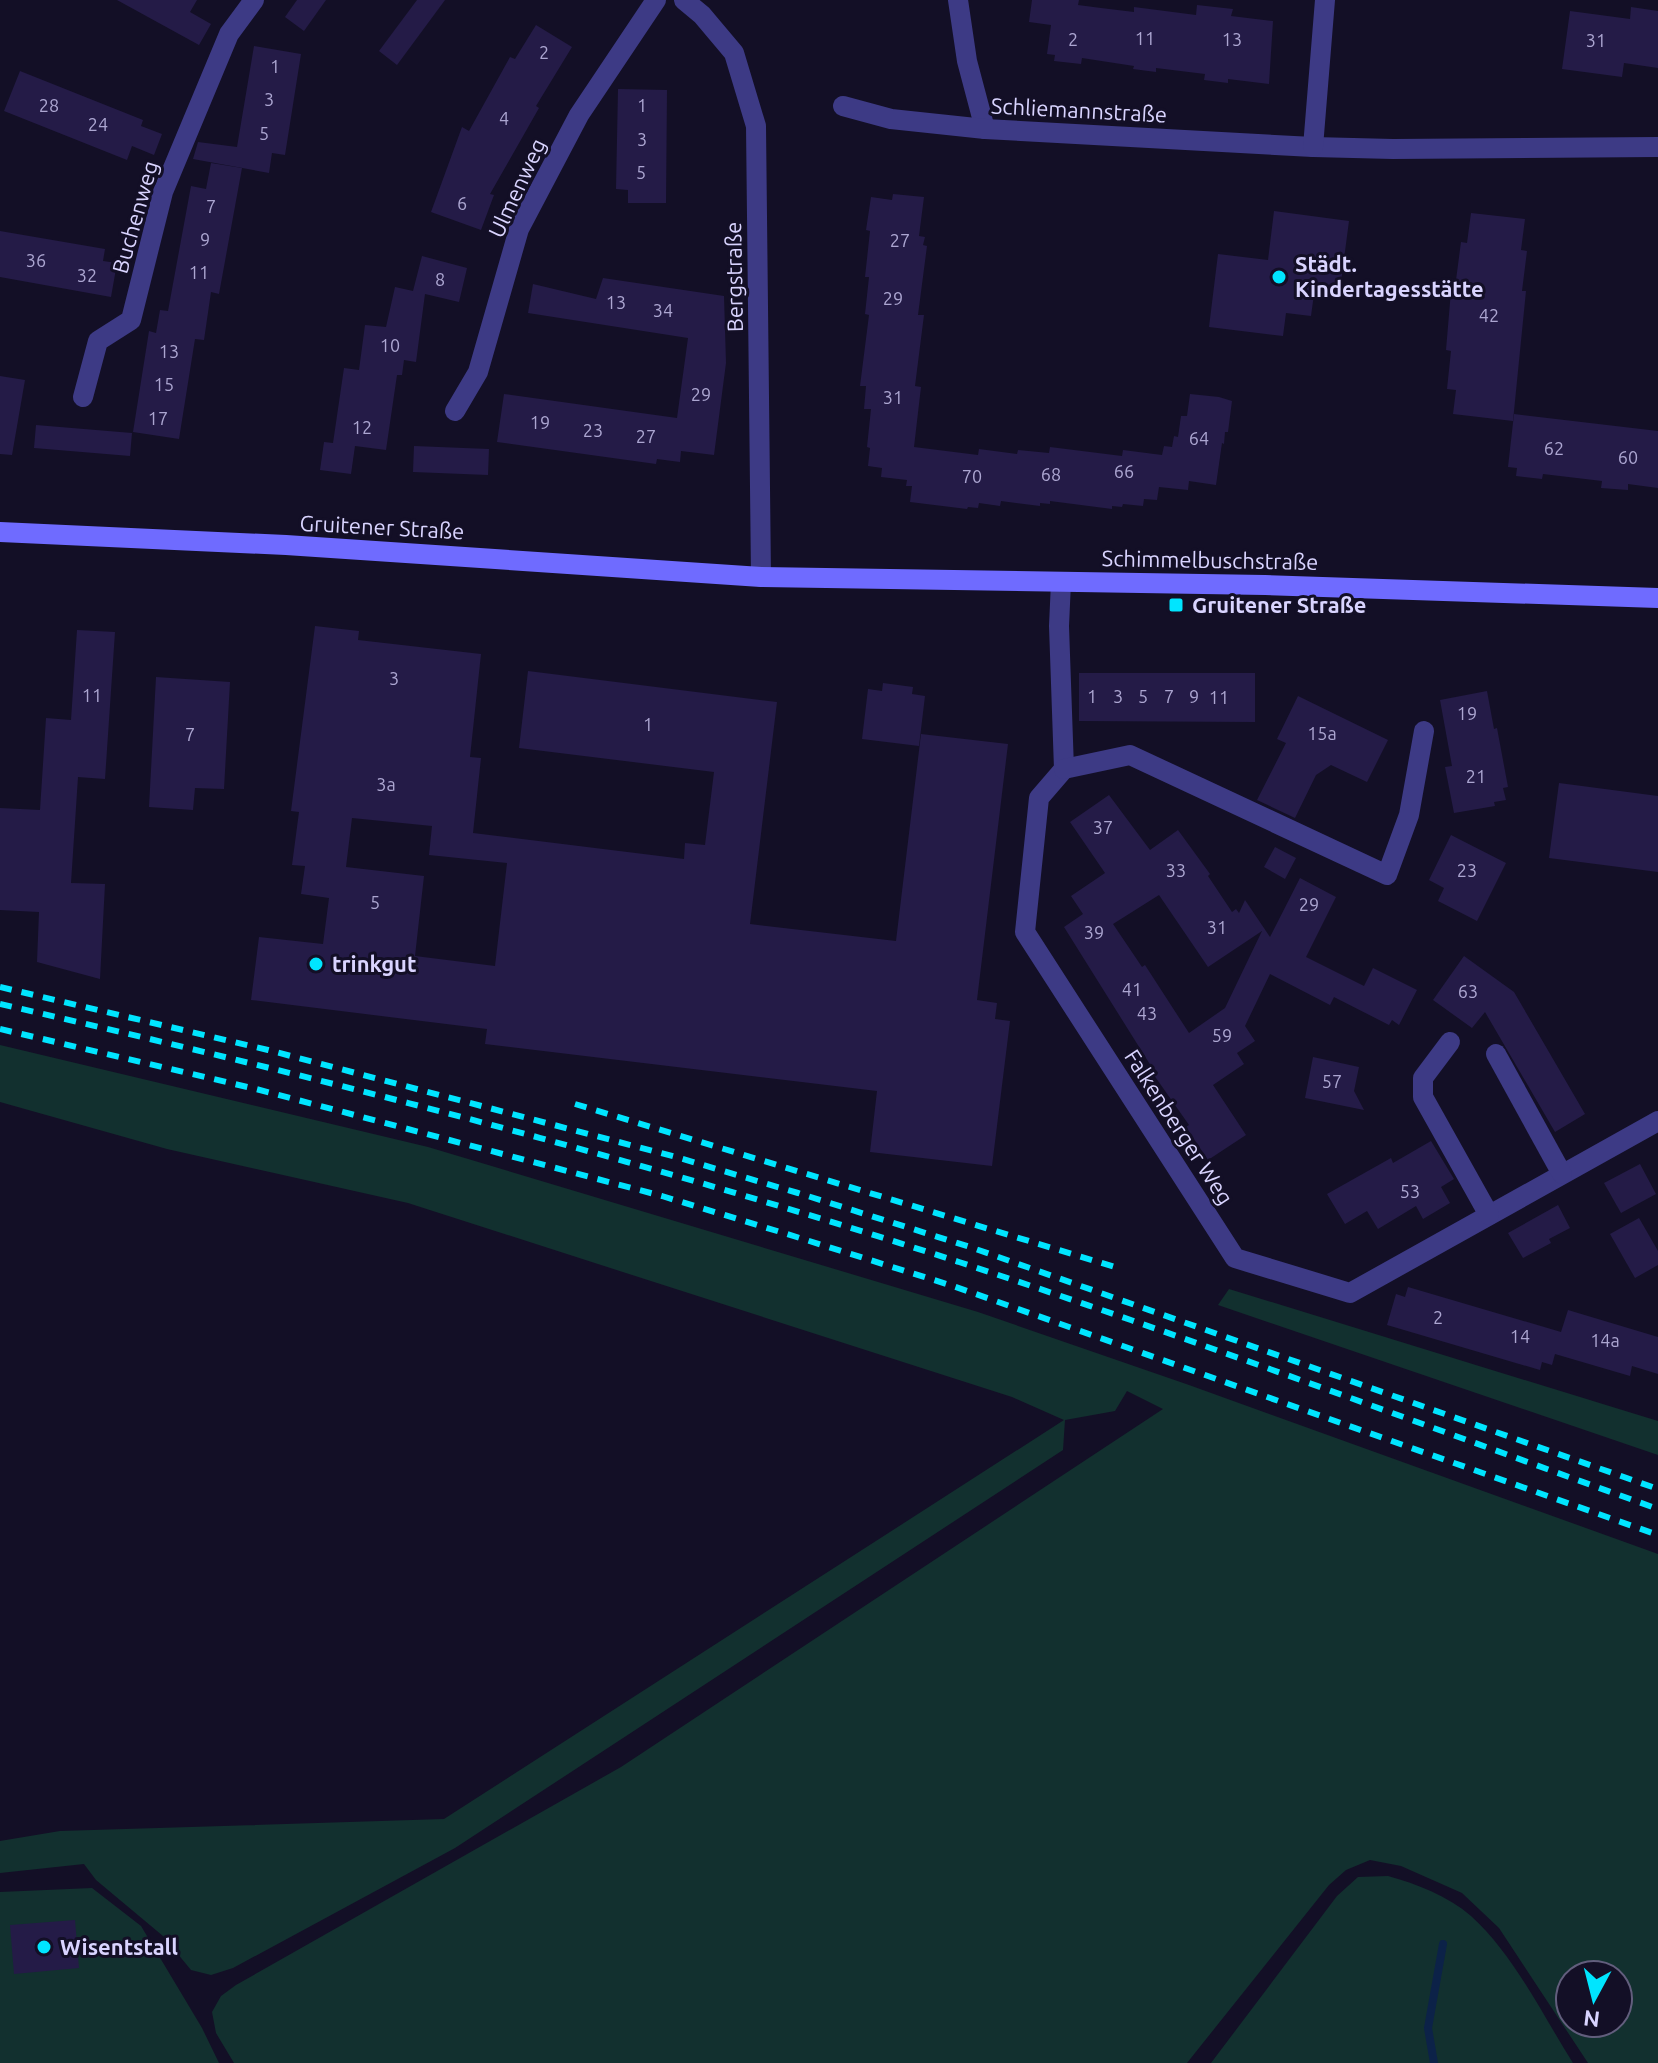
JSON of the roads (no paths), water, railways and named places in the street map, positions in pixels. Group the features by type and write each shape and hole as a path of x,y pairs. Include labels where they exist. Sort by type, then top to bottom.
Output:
{"main road":[{"name":"Gruitener Straße","path":"0,532 301,546 761,577"},
{"name":"Schimmelbuschstraße","path":"761,577 1265,585 1658,598"}],"street":[{"name":"Buchenweg","path":"83,397 98,341 131,320 163,192 229,34 254,0"},
{"name":"Ulmenweg","path":"455,411 478,372 519,229 579,115 656,0"},
{"name":"Bergstraße","path":"684,0 702,15 734,53 756,126 761,577"},
{"path":"958,0 967,61 985,129"},
{"path":"1313,147 1325,0"},
{"name":"Schliemannstraße","path":"843,106 891,119 985,129 1313,147 1658,147"},
{"path":"1061,582 1059,626 1064,769 1130,755 1387,875 1409,815 1424,731"},
{"name":"Falkenberger Weg","path":"1064,769 1039,798 1025,932 1235,1258 1350,1293 1658,1121"},
{"path":"1450,1042 1423,1078 1423,1097 1489,1215"},
{"path":"1496,1054 1562,1174"}],"waterway":[{"path":"1434,2063 1428,2028 1443,1944"}],"railway":[{"path":"0,987 268,1050 676,1157 798,1193 970,1247 1658,1489"},
{"path":"0,1004 482,1122 841,1225 1135,1321 1658,1509"},
{"path":"0,1029 256,1089 662,1196 787,1234 953,1286 1658,1535"},
{"path":"575,1104 1115,1267"}],"place":[{"name":"Städt. Kindertagesstätte","path":"1279,277"},
{"name":"Gruitener Straße","path":"1176,605"},
{"name":"trinkgut","path":"316,964"},
{"name":"Wisentstall","path":"44,1947"}]}
